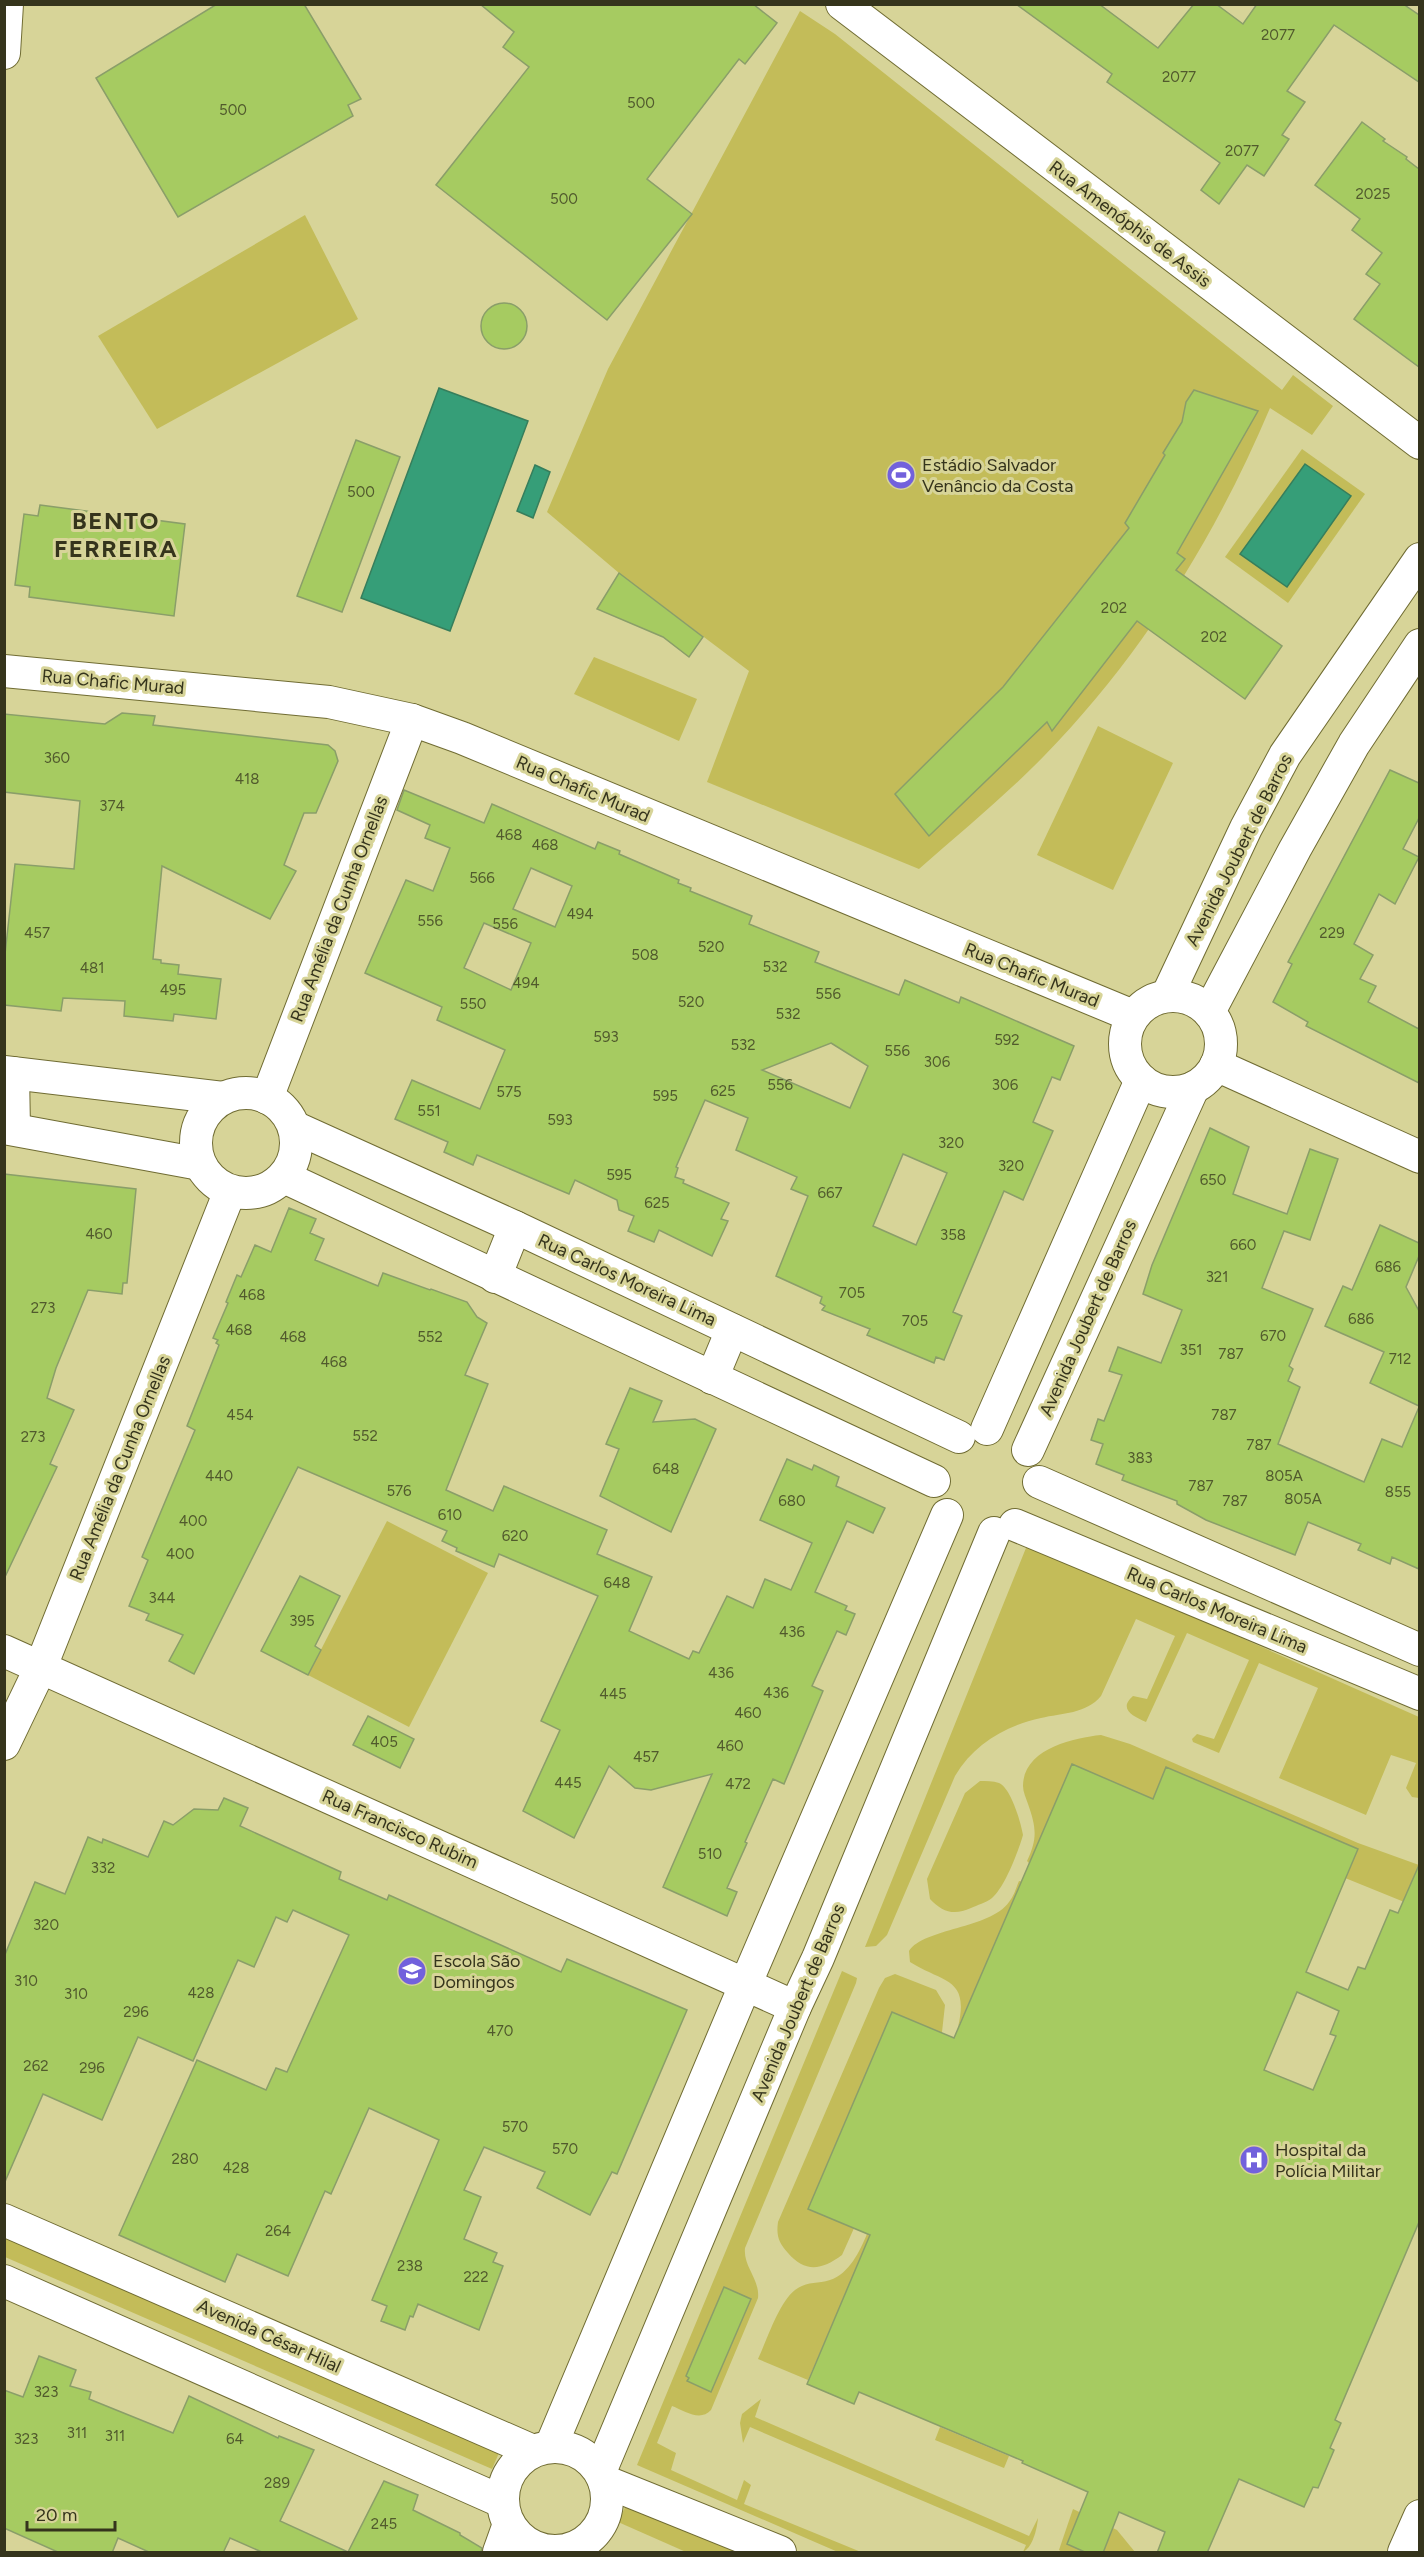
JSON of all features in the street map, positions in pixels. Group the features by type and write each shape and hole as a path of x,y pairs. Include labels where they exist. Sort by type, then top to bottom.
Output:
{"street":[{"path":"4,53 8,4"},
{"name":"Rua Amenóphis de Assis","path":"842,4 1419,443"},
{"name":"Avenida Joubert de Barros","path":"1167,996 1246,828 1285,755 1419,559"},
{"path":"1209,1012 1295,849 1354,744 1419,645"},
{"name":"Rua Chafic Murad","path":"4,671 329,702 412,720 1133,1016"},
{"name":"Rua Amélia da Cunha Ornellas","path":"267,1098 412,720"},
{"path":"1167,996 1183,996 1197,1002 1209,1012 1219,1029 1221,1047 1216,1065 1210,1075 1193,1088 1180,1092 1166,1092 1141,1080 1130,1066 1125,1049 1125,1032 1133,1016 1148,1002 1167,996"},
{"path":"1216,1065 1419,1157"},
{"path":"200,1164 9,1128 9,1072 223,1098"},
{"path":"973,1433 1010,1435 1028,1450 1038,1471 1039,1482 1032,1507 1004,1529 969,1529 947,1515 938,1499 934,1481 936,1468 941,1456 973,1433 1141,1080"},
{"name":"Avenida Joubert de Barros","path":"1028,1450 1193,1088"},
{"path":"237,1094 252,1094 267,1098 283,1110 294,1127 297,1144 293,1162 284,1178 268,1189 249,1194 230,1191 212,1181 200,1164 196,1144 199,1126 208,1110 223,1098 237,1094"},
{"name":"Rua Carlos Moreira Lima","path":"294,1127 515,1227 732,1330 973,1433"},
{"path":"284,1178 934,1481"},
{"name":"Rua Amélia da Cunha Ornellas","path":"4,1744 40,1669 230,1191"},
{"path":"495,1277 515,1227"},
{"path":"712,1378 732,1330"},
{"path":"1039,1482 1419,1650"},
{"path":"542,2449 947,1515"},
{"name":"Avenida Joubert de Barros","path":"602,2476 795,2007 1004,1529"},
{"name":"Rua Carlos Moreira Lima","path":"1004,1529 1419,1695"},
{"name":"Rua Francisco Rubim","path":"4,1651 795,2007"},
{"name":"Avenida César Hilal","path":"4,2220 542,2449"},
{"path":"4,2281 504,2526 525,2542 540,2548 574,2550 595,2532 604,2517 608,2499 602,2476"},
{"path":"504,2526 505,2481 516,2463 542,2449 579,2452 602,2476 780,2553"},
{"path":"1404,2553 1419,2516"}],"shaded area":[{"name":"Estádio Salvador Venâncio da Costa","path":"800,11 835,34 1282,390 1293,375 1333,406 1312,435 1270,408 1226,502 1200,548 1173,593 1113,678 1029,771 919,869 707,782 749,671 619,573 547,512 608,369"},
{"path":"305,215 358,319 157,429 98,336"},
{"path":"439,388 528,421 450,631 361,598"},
{"path":"1302,449 1365,494 1288,603 1225,557"},
{"path":"1305,464 1351,496 1287,587 1240,554"},
{"path":"535,465 550,472 533,518 517,511"},
{"path":"594,657 697,699 679,741 574,694"},
{"path":"1098,726 1173,763 1113,890 1037,855"},
{"path":"387,1521 488,1573 409,1727 308,1675"},
{"path":"1028,1543 1419,1717 1419,1798 1412,1797 1406,1788 1416,1763 1391,1755 1366,1815 1279,1778 1318,1688 1259,1663 1219,1753 1193,1742 1192,1739 1197,1734 1214,1739 1249,1660 1187,1633 1146,1722 1136,1717 1129,1712 1127,1705 1133,1696 1147,1699 1175,1636 1136,1619 1101,1696 1095,1702 1081,1710 1028,1721 1003,1731 971,1755 955,1776 887,1935 876,1946 865,1947"},
{"path":"1101,1735 1130,1744 1358,1843 1419,1865 1419,1908 1072,1767 1029,1863 1027,1861 1035,1832 1023,1788 1025,1773 1040,1754 1052,1748 1077,1739"},
{"path":"980,1781 997,1782 1008,1792 1015,1806 1023,1835 1006,1878 992,1898 959,1912 944,1910 930,1899 927,1879 965,1793"},
{"path":"1019,1881 1023,1882 958,2027 961,2011 957,1990 943,1979 910,1962 909,1951 928,1937 987,1918 1000,1911 1011,1900"},
{"path":"842,1971 857,1978 856,1983 745,2248 746,2261 757,2285 758,2298 711,2410 697,2415 672,2406 657,2443 676,2453 671,2470 737,2500 744,2480 751,2485 744,2504 861,2552 838,2552 637,2465"},
{"path":"895,1974 936,1990 945,2005 942,2032 842,2255 828,2264 807,2266 794,2259 782,2246 777,2231 778,2222 879,1988 885,1978"},
{"path":"5,2230 502,2446 492,2469 5,2257"},
{"path":"867,2234 871,2237 808,2380 758,2359 779,2312 789,2296 804,2285 830,2280 843,2273 857,2254"},
{"path":"761,2399 755,2417 1029,2536 1038,2518 1032,2542 1023,2552 1026,2545 750,2427 743,2443 740,2423 742,2414"},
{"path":"940,2427 1009,2456 1004,2468 935,2440"},
{"path":"628,2501 745,2552 686,2552 618,2522"},
{"path":"1073,2509 1117,2530 1135,2552 1062,2552 1059,2550"}],"building":[{"path":"217,4 304,4 361,99 348,105 353,116 178,217 96,78"},
{"path":"480,4 753,4 777,23 745,64 739,59 647,179 692,214 607,320 436,185 529,67 503,47 514,32"},
{"path":"1016,4 1099,4 1158,48 1194,4 1216,4 1243,24 1257,4 1403,4 1419,15 1419,82 1334,25 1287,91 1305,102 1282,135 1289,139 1264,176 1247,165 1219,204 1201,190 1220,163 1107,82 1112,74"},
{"path":"1362,122 1419,169 1419,367 1354,319 1380,284 1366,274 1382,253 1352,230 1360,219 1315,185"},
{"path":"504,303 520,310 527,326 520,342 504,349 488,342 481,326 488,310"},
{"path":"1194,390 1258,411 1177,553 1185,559 1176,570 1282,646 1245,699 1137,621 1052,731 1047,722 929,836 895,794 1003,687 1129,528 1125,523 1165,455 1163,453 1182,422 1186,402"},
{"path":"356,440 400,457 342,612 297,596"},
{"path":"40,505 185,524 174,616 29,597 30,587 15,585 24,514 38,516"},
{"path":"619,573 703,637 689,657 663,637 597,609"},
{"path":"122,713 155,716 153,725 328,745 335,751 338,761 316,813 304,813 284,865 296,871 270,919 162,866 153,959 161,960 161,963 179,965 178,974 221,979 216,1019 174,1014 173,1021 124,1016 125,1001 63,998 61,1011 4,1005 4,963 15,864 74,869 80,801 4,792 4,714 105,724"},
{"path":"1390,770 1419,783 1419,818 1403,849 1419,857 1395,904 1379,894 1354,944 1373,955 1360,979 1376,986 1368,1002 1419,1029 1419,1083 1306,1026 1308,1022 1273,1002 1292,964 1288,962"},
{"path":"404,790 484,823 492,804 595,849 598,842 620,851 619,854 679,880 678,883 691,888 690,891 752,916 749,924 819,952 815,962 899,995 905,980 959,1003 961,997 1074,1046 1060,1080 1052,1077 1033,1122 1053,1131 1023,1200 1004,1191 953,1312 962,1316 944,1360 936,1357 934,1363 867,1335 870,1329 822,1310 825,1306 820,1303 822,1297 776,1276 808,1196 791,1189 797,1177 736,1150 748,1118 705,1100 676,1167 678,1168 675,1177 684,1180 683,1183 729,1203 721,1219 728,1221 712,1256 659,1230 654,1242 628,1231 634,1216 619,1210 617,1200 575,1180 569,1194 477,1155 473,1165 444,1152 448,1142 395,1119 412,1080 480,1109 505,1050 437,1020 442,1007 365,973 406,880 433,891 450,848 425,838 430,825 397,810","holes":["531,868 572,886 555,927 513,909","484,923 531,943 511,990 464,968","831,1043 868,1066 850,1108 762,1070","903,1154 947,1173 916,1245 873,1226"]},
{"path":"1210,1128 1249,1147 1233,1194 1287,1214 1310,1149 1338,1159 1310,1240 1284,1231 1262,1288 1313,1309 1289,1366 1293,1369 1288,1381 1300,1387 1278,1444 1364,1482 1382,1439 1402,1447 1419,1407 1419,1569 1392,1557 1390,1564 1358,1550 1361,1544 1308,1522 1295,1555 1206,1520 1177,1504 1177,1501 1122,1480 1124,1475 1096,1464 1103,1444 1091,1440 1098,1419 1104,1421 1122,1375 1109,1371 1118,1347 1161,1363 1182,1310 1143,1294 1152,1265"},
{"path":"4,1174 136,1189 127,1283 123,1283 122,1294 88,1290 56,1368 47,1398 74,1410 50,1464 57,1467 4,1579"},
{"path":"289,1208 316,1219 310,1233 324,1239 315,1260 378,1286 383,1273 467,1302 477,1317 487,1323 465,1375 488,1384 446,1490 493,1511 504,1486 607,1530 597,1554 652,1577 629,1631 689,1659 693,1651 699,1653 727,1596 753,1608 765,1579 791,1590 812,1543 760,1520 787,1459 812,1470 814,1465 839,1477 836,1486 885,1508 873,1533 847,1521 815,1592 847,1606 845,1610 855,1614 846,1635 837,1631 812,1686 823,1691 784,1784 773,1779 745,1842 747,1843 727,1888 737,1892 727,1916 663,1887 712,1774 651,1790 635,1788 609,1766 574,1838 523,1811 560,1730 541,1721 598,1596 499,1554 494,1567 456,1551 457,1548 442,1541 447,1531 298,1467 194,1674 169,1661 183,1635 146,1620 149,1614 129,1606 148,1560 142,1557 195,1430 187,1426 219,1345 216,1343 218,1340 213,1338 228,1303 226,1302 237,1275 241,1277 255,1245 271,1252"},
{"path":"1380,1225 1419,1243 1419,1256 1406,1287 1419,1311 1419,1406 1370,1383 1384,1352 1325,1326 1343,1286 1352,1290"},
{"path":"630,1388 662,1401 653,1422 695,1419 716,1429 671,1532 600,1496 619,1449 606,1444"},
{"path":"300,1576 340,1596 315,1646 321,1650 308,1675 261,1651"},
{"path":"368,1716 414,1739 400,1768 353,1745"},
{"name":"Hospital da Polícia Militar","path":"1072,1764 1153,1799 1166,1767 1358,1849 1306,1972 1348,1990 1358,1967 1365,1969 1390,1910 1398,1913 1419,1865 1419,2222 1335,2420 1341,2423 1330,2448 1334,2450 1318,2488 1313,2487 1304,2507 1239,2479 1207,2553 1157,2553 1165,2532 1119,2512 1103,2553 1087,2553 1067,2544 1088,2492 1022,2463 1023,2461 859,2392 854,2404 807,2384 870,2235 808,2209 892,2012 954,2038","holes":["1297,1992 1339,2011 1330,2034 1336,2036 1313,2090 1264,2070"]},
{"path":"224,1798 248,1808 240,1826 341,1872 339,1879 387,1900 389,1895 561,1972 567,1959 687,2010 617,2174 612,2172 590,2215 537,2188 545,2172 484,2147 464,2190 481,2197 464,2239 497,2253 493,2262 503,2266 479,2330 418,2304 405,2330 381,2321 387,2306 372,2300 439,2140 369,2108 331,2194 325,2191 288,2276 237,2254 225,2282 119,2235 197,2060 266,2090 276,2068 287,2072 349,1935 293,1910 287,1922 276,1917 254,1967 238,1960 193,2061 138,2037 102,2120 43,2094 4,2184 4,1957 35,1882 65,1894 88,1837 102,1843 103,1839 148,1857 164,1821 173,1825 194,1809 218,1810"},
{"path":"724,2287 751,2299 711,2392 687,2381 689,2378 686,2376"},
{"path":"39,2356 76,2370 70,2386 91,2392 89,2399 173,2433 189,2396 278,2438 279,2436 314,2450 280,2521 348,2552 384,2481 418,2495 413,2510 460,2533 482,2548 481,2553 264,2553 230,2538 223,2553 151,2553 118,2538 112,2553 60,2553 4,2528 4,2390 23,2397"}],"place":[{"name":"Estádio Salvador Venâncio da Costa","path":"901,475"},
{"name":"Escola São Domingos","path":"412,1971"},
{"name":"Hospital da Polícia Militar","path":"1254,2160"}],"district":[{"name":"BENTO FERREIRA","path":"116,535"}]}
